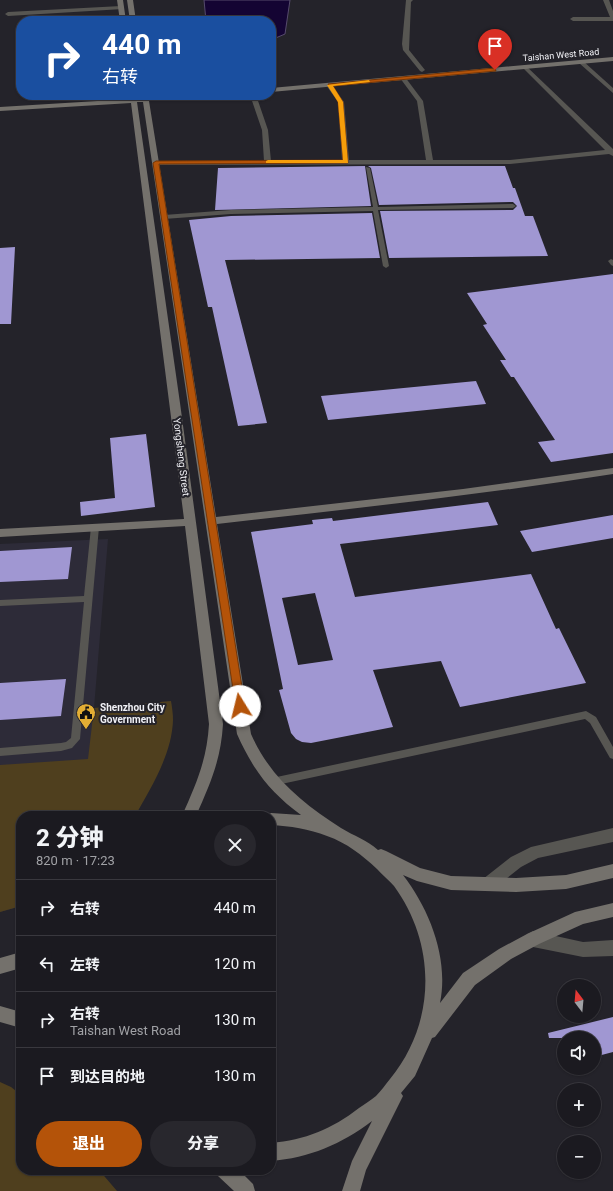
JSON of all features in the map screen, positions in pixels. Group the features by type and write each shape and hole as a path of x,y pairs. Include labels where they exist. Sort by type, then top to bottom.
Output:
{"main road":[{"path":"120,0 122,16"},
{"path":"130,0 132,16"},
{"name":"Taishan West Road","path":"276,84 613,53"},
{"name":"Taishan West Road","path":"276,90 613,59"},
{"path":"0,109 100,100"},
{"name":"Yongsheng Street","path":"133,100 216,724 215,745 208,772 191,811"},
{"name":"Yongsheng Street","path":"146,100 244,734 251,752 266,776 285,795 336,832"},
{"path":"211,521 421,498 613,471"},
{"path":"0,533 190,522"},
{"path":"276,820 299,821 336,832 417,874 451,883 516,885 566,882 613,871"},
{"path":"351,1191 358,1167 401,1083 415,1060 426,1035 432,1010 435,985 434,960 429,936 421,914 409,893 390,869 379,858 360,845"},
{"path":"426,1035 469,979 505,954 533,939 581,917 613,910"},
{"path":"0,966 16,961"},
{"path":"0,1014 16,1019"},
{"path":"276,1152 309,1146 336,1135 361,1121 382,1103 401,1083"},
{"path":"230,1175 238,1181 246,1191"}],"street":[{"path":"410,0 408,1 405,44 406,50 422,70"},
{"path":"573,19 613,18 606,0"},
{"path":"8,14 121,8"},
{"path":"44,16 45,12"},
{"path":"581,62 613,91"},
{"path":"525,67 612,152"},
{"path":"403,78 420,101 430,162"},
{"path":"329,85 341,102 346,162"},
{"path":"254,100 265,130 268,162"},
{"path":"156,163 510,162 612,152"},
{"path":"488,884 516,862 536,852 613,835"},
{"path":"533,939 569,947 593,949 613,948"}],"lane":[{"path":"368,168 386,266"},
{"path":"164,217 231,212 513,206"},
{"path":"0,752 61,747 69,744 75,739 96,527"},
{"path":"0,603 89,599"},
{"path":"272,782 586,715 593,720 613,755"}],"shaded area":[{"path":"204,0 290,0 285,34 276,38 276,16 206,16"},
{"name":"Shenzhou City Government","path":"108,539 94,708 171,701 173,720 170,740 162,764 138,811 16,811 16,907 0,912 0,544"},
{"path":"171,701 173,720 172,733 160,770 138,811 16,811 16,907 0,912 0,765 88,759 94,708"},
{"path":"0,1082 16,1091 16,1175 103,1175 117,1191 0,1191"}],"building":[{"path":"365,166 371,206 215,210 218,168"},
{"path":"368,166 505,166 525,216 533,216 548,256 389,258 380,211 513,210 517,206 513,202 379,205 371,168"},
{"path":"372,213 380,258 225,260 267,423 238,426 212,307 208,307 189,220 231,216"},
{"path":"15,247 11,324 0,324 0,248"},
{"path":"613,274 613,453 551,462 538,442 555,440 514,377 511,377 500,360 506,360 483,325 487,324 467,293"},
{"path":"476,381 486,404 328,420 321,396"},
{"path":"146,434 155,507 81,516 80,502 115,498 110,438"},
{"path":"488,502 498,525 340,544 355,597 531,574 556,629 559,628 586,683 460,707 441,661 373,670 393,727 311,743 302,742 296,739 291,733 279,690 283,689 251,532 313,524 312,520 332,518 333,521","holes":["315,593 333,660 298,665 282,598"]},
{"path":"613,515 613,538 532,552 520,531"},
{"path":"72,547 68,579 0,582 0,551"},
{"path":"66,679 61,716 0,720 0,683"},
{"path":"613,1017 613,1052 601,1055 601,1031 557,1031 557,1038 549,1038 548,1033 589,1023 601,1023 601,1020"}],"slow traffic":[{"path":"268,162 346,162 341,102 329,85 369,81"}],"place":[{"name":"Shenzhou City Government","path":"86,730"}],"route":[{"path":"240,706 156,163 346,162 341,102 329,85 495,70"}]}
